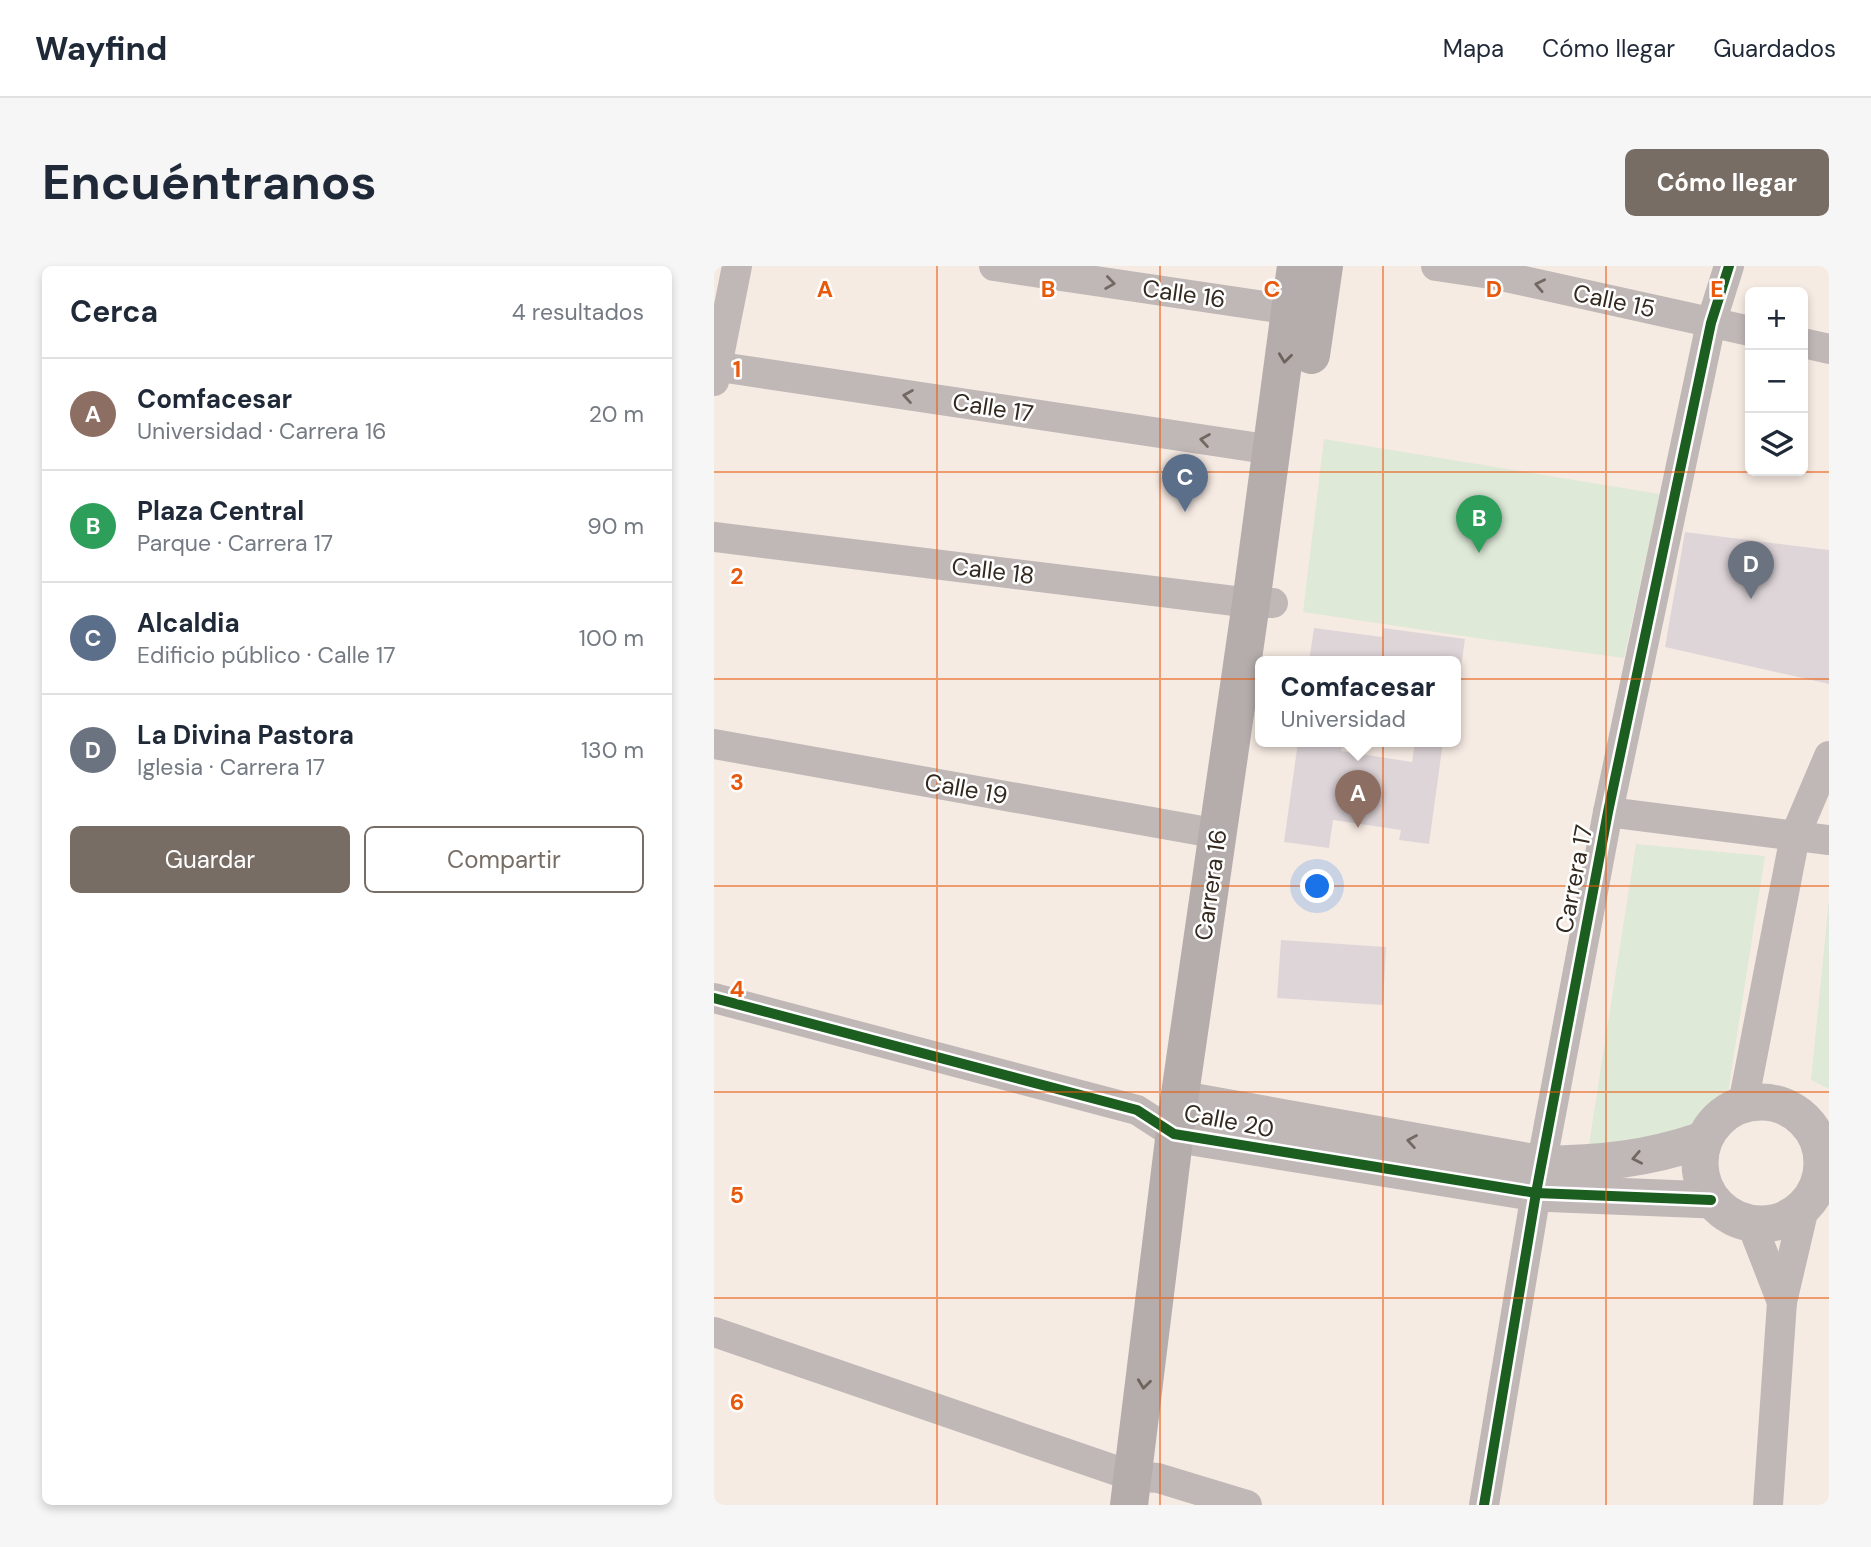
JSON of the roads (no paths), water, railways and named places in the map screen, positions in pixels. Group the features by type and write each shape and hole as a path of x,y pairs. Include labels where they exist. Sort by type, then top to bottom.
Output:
{"main road":[{"name":"Carrera 16","path":"1266,656 1262,603 1273,450 1296,266"},
{"name":"Carrera 16","path":"1143,1491 1219,834 1324,266"},
{"name":"Carrera 16","path":"1187,1118 1255,731"}],"street":[{"path":"715,371 737,266"},
{"name":"Calle 16","path":"994,266 1291,310"},
{"name":"Calle 15","path":"1436,266 1499,271 1745,330"},
{"name":"Carrera 17","path":"1483,1505 1539,1179 1608,812 1711,323 1729,266"},
{"path":"1808,344 1829,349"},
{"name":"Calle 17","path":"715,371 1273,450"},
{"name":"Calle 18","path":"714,537 1262,603"},
{"name":"Calle 19","path":"714,744 1219,834"},
{"path":"1742,1104 1795,836 1829,756"},
{"path":"1608,812 1829,840"},
{"name":"Calle 20","path":"714,998 1137,1110 1539,1179 1711,1200"},
{"path":"1817,1195 1780,1223 1752,1225 1729,1217 1711,1200 1699,1171 1703,1140 1718,1118 1742,1104 1770,1102 1829,1127"},
{"path":"1768,1505 1782,1302 1817,1195 1823,1159 1815,1133 1796,1112"},
{"name":"Calle 20","path":"1539,1179 1586,1164 1623,1161 1664,1153 1703,1140"},
{"path":"1752,1225 1782,1302"},
{"path":"714,1332 1143,1491 1247,1505"}],"place":[{"name":"Alcaldia","path":"1185,512"},
{"name":"Plaza Central","path":"1479,553"},
{"name":"La Divina Pastora","path":"1751,599"},
{"name":"Comfacesar","path":"1358,828"}]}
